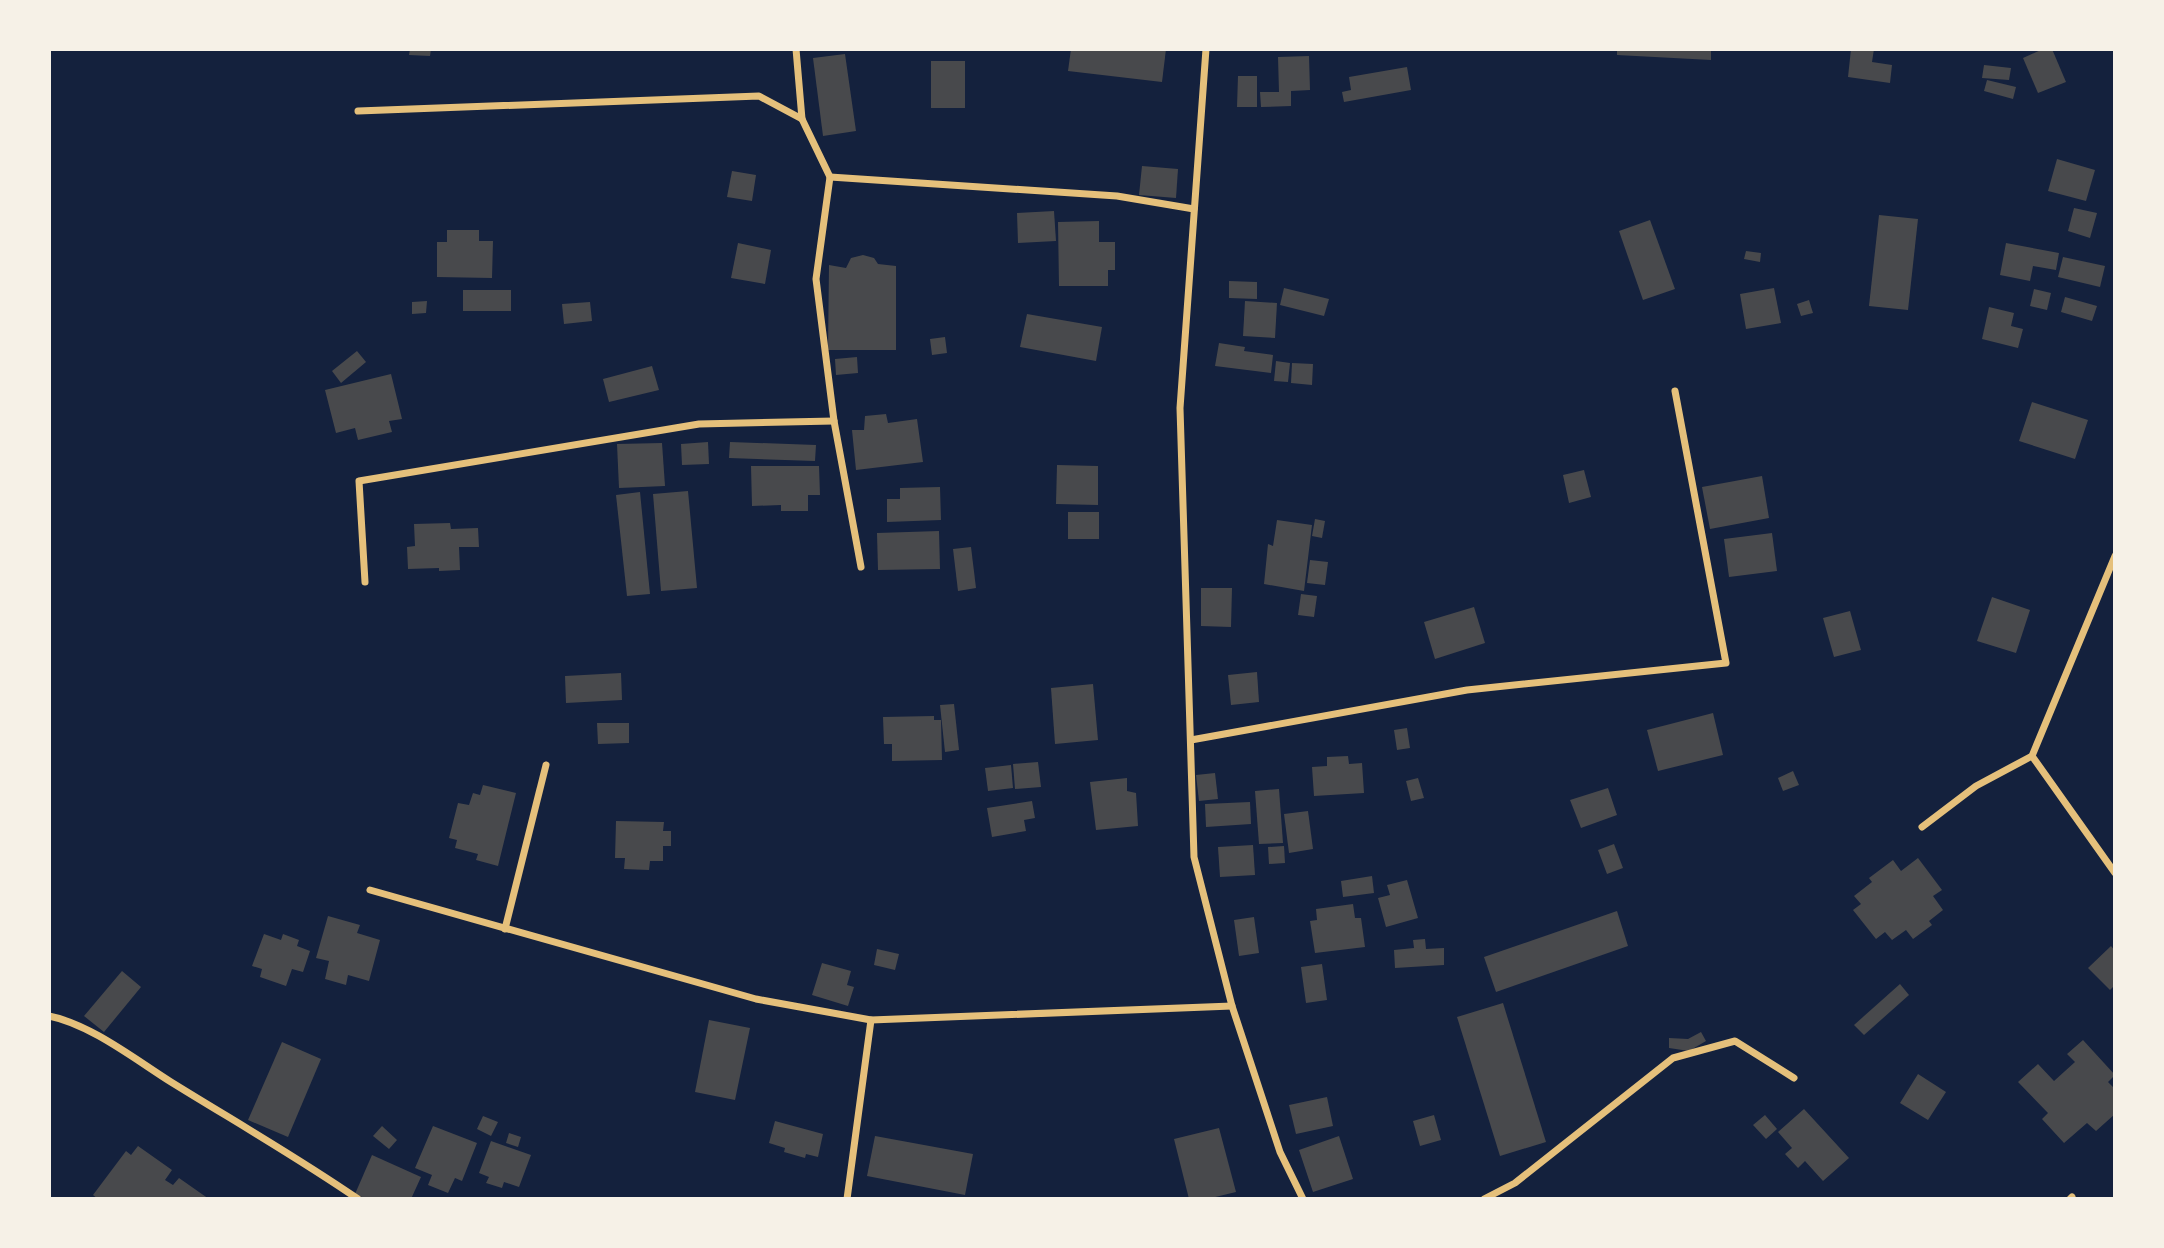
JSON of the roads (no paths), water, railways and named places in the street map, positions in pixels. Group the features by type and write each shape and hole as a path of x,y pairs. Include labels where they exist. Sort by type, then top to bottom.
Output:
{"street":[{"path":"796,49 802,118 830,177 816,279 834,421 861,567"},
{"path":"1206,49 1180,408 1194,857 1232,1006 1280,1152 1303,1199"},
{"path":"358,111 759,96 802,118"},
{"path":"830,177 1116,196 1194,209"},
{"path":"1191,740 1467,690 1726,663 1675,391"},
{"path":"365,582 359,481 699,424 834,421"},
{"path":"1922,827 1976,786 2032,756 2115,556"},
{"path":"2032,756 2115,873"},
{"path":"505,929 546,765"},
{"path":"370,890 756,999 871,1020 1232,1006"},
{"path":"49,1016 100,1038 358,1199"},
{"path":"847,1199 871,1020"},
{"path":"1484,1199 1515,1183 1673,1058 1735,1041 1794,1078"}]}
